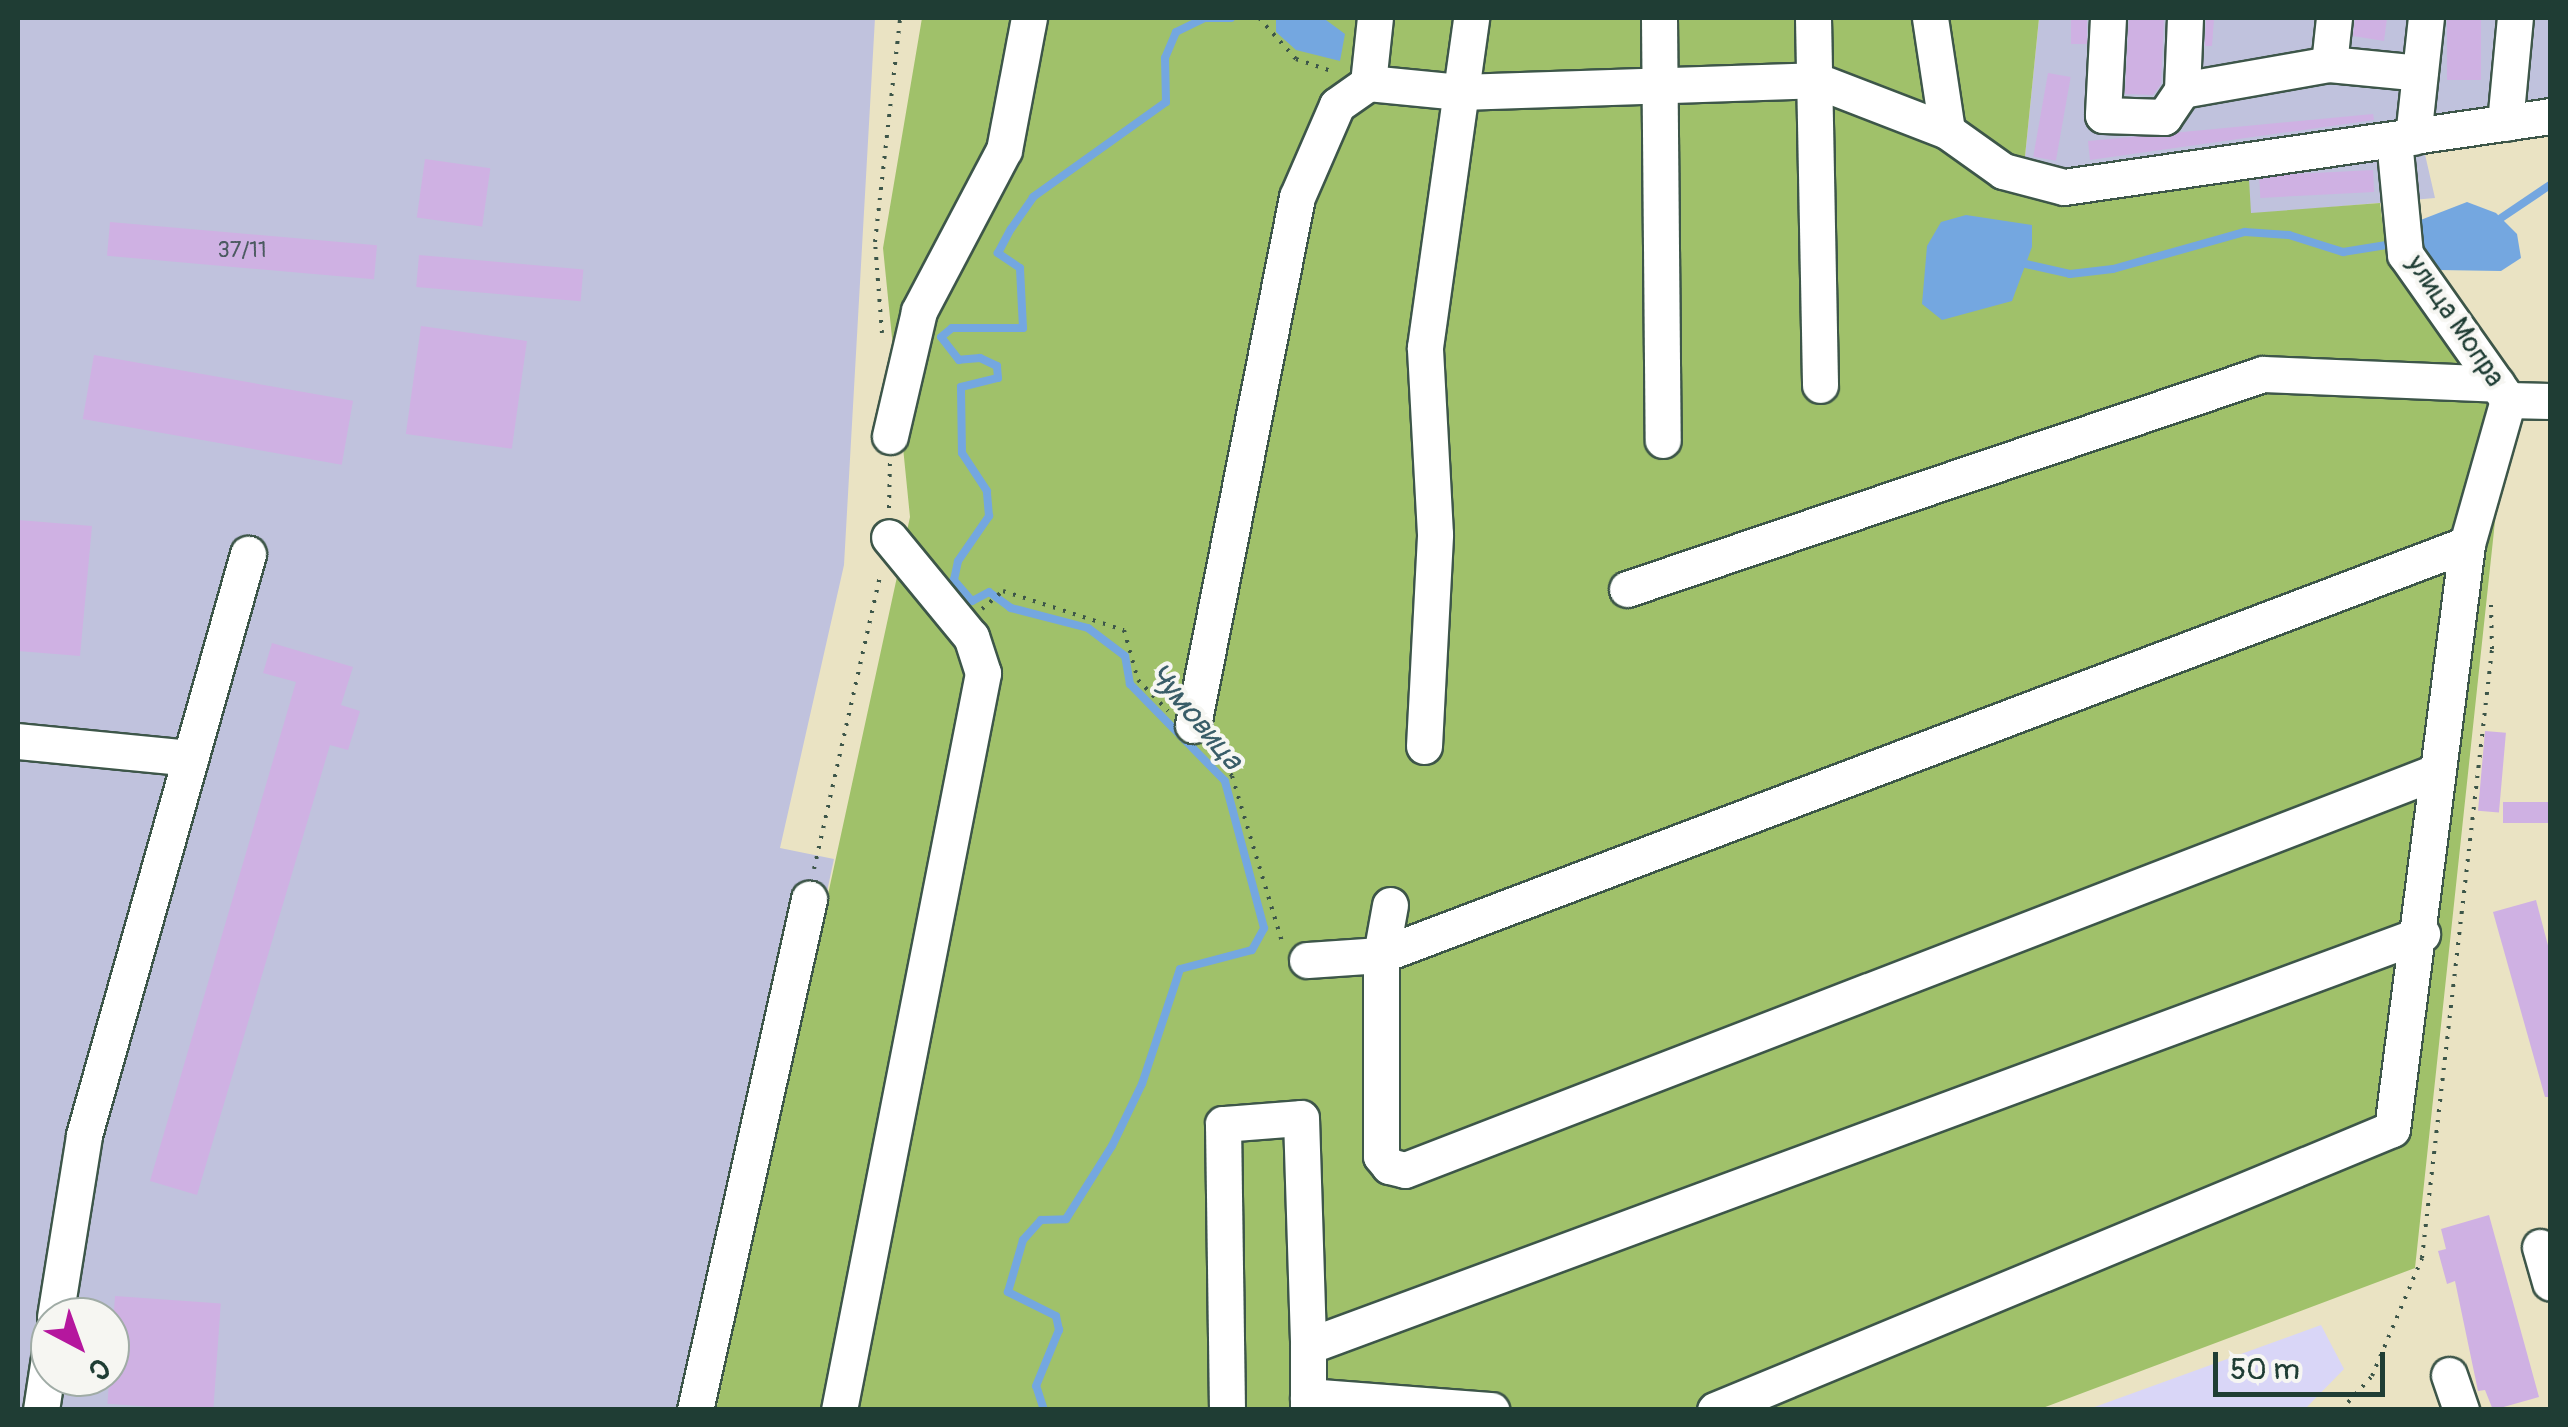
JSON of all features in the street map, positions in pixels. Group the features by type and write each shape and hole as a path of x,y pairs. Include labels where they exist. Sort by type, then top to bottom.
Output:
{"street":[{"path":"890,436 920,311 1004,150 1028,18"},
{"path":"1368,84 1375,18"},
{"path":"1424,746 1434,534 1426,347 1471,18"},
{"path":"1659,18 1662,440"},
{"path":"1813,18 1820,386"},
{"path":"1930,18 1947,132"},
{"path":"2108,18 2102,115 2164,117 2182,90 2185,18"},
{"path":"2330,64 2334,18"},
{"name":"улица Мопра","path":"2426,18 2420,73 2404,138 2406,254 2502,392 2550,402"},
{"path":"2505,123 2514,18"},
{"path":"2182,90 2330,64 2420,73"},
{"path":"1193,726 1297,197 1337,105 1368,84 1460,92 1660,89 1815,80 1947,132 2004,171 2064,187 2550,116 2550,106"},
{"path":"1627,589 2262,374 2502,392 2467,544 2422,934 2392,1129 1715,1410"},
{"path":"838,1410 983,673 971,637 888,537"},
{"path":"1306,960 1381,955 2467,544"},
{"path":"58,1297 84,1135 248,554"},
{"path":"18,742 190,758"},
{"path":"1390,904 1381,955 1381,1156 1389,1166 1405,1170 2438,771"},
{"path":"695,1410 809,899"},
{"path":"1308,1346 2422,934"},
{"path":"1228,1410 1223,1124 1301,1118 1308,1403 1492,1410"},
{"path":"2540,1246 2550,1283"},
{"path":"2449,1376 2461,1410"}],"path":[{"path":"882,339 875,242 900,18"},
{"path":"1259,18 1296,59 1368,84"},
{"path":"809,899 888,537 890,436"},
{"path":"986,604 1003,591"},
{"path":"2342,1410 2372,1376 2422,1258 2474,758 2492,649 2490,591"}],"shaded area":[{"path":"18,18 875,18 844,565 780,848 834,859 716,1409 18,1409"},
{"path":"2039,18 2550,18 2550,107 2418,124 2435,198 2250,214 2248,162 2023,176"},
{"path":"2321,1325 2344,1369 2305,1409 2089,1409"}],"green space":[{"path":"922,18 2039,18 2023,176 2248,161 2251,213 2380,203 2387,256 2508,400 2415,1268 2040,1409 716,1410 910,517 883,248"}],"water":[{"path":"1276,18 1326,20 1345,34 1340,61 1296,50 1276,32"},
{"path":"2467,202 2496,213 2517,234 2521,258 2501,271 2439,270 2421,251 2418,221"},
{"path":"1966,215 2032,225 2032,247 2012,301 1942,320 1922,304 1927,246 1941,222"}],"building":[{"path":"2071,18 2087,18 2087,44 2071,44"},
{"path":"2129,18 2164,18 2161,84 2153,95 2125,94"},
{"path":"2206,18 2214,18 2212,46 2205,46"},
{"path":"2355,18 2387,18 2384,41 2353,36"},
{"path":"2447,18 2481,18 2481,80 2447,80"},
{"path":"2048,73 2071,77 2056,161 2033,157"},
{"path":"2373,114 2374,120 2090,160 2088,141"},
{"path":"425,159 490,168 482,227 417,217"},
{"path":"2373,170 2374,192 2260,198 2259,176"},
{"path":"110,222 377,245 374,279 107,256"},
{"path":"419,255 583,269 581,301 416,287"},
{"path":"421,326 527,341 512,449 406,434"},
{"path":"94,355 353,401 342,465 83,419"},
{"path":"18,520 92,526 80,656 18,651"},
{"path":"272,643 353,667 341,705 360,711 348,750 330,745 197,1195 150,1181 296,682 263,673"},
{"path":"2485,731 2506,733 2499,813 2478,811"},
{"path":"2503,802 2550,802 2550,823 2503,823"},
{"path":"2536,900 2550,953 2550,1097 2545,1097 2493,912"},
{"path":"2489,1215 2539,1397 2493,1410 2485,1390 2478,1391 2455,1281 2447,1284 2438,1251 2446,1249 2441,1229"},
{"path":"130,1297 221,1303 213,1410 107,1404 108,1397 130,1397"}],"waterway":[{"name":"Чумовица","path":"1044,1410 1036,1386 1059,1330 1056,1316 1008,1292 1023,1240 1041,1220 1066,1219 1112,1146 1142,1084 1180,969 1252,950 1264,928 1225,781 1130,684 1125,656 1088,628 1011,608 989,592 972,601 954,580 958,561 989,516 987,491 962,453 961,387 998,378 997,366 980,358 959,360 941,337 952,328 1023,328 1020,268 998,253 1011,229 1033,197 1166,102 1165,58 1176,32 1205,18 1231,18"},
{"path":"2501,218 2550,185"},
{"path":"2026,264 2070,274 2113,269 2245,232 2289,235 2343,252 2386,245"}]}
